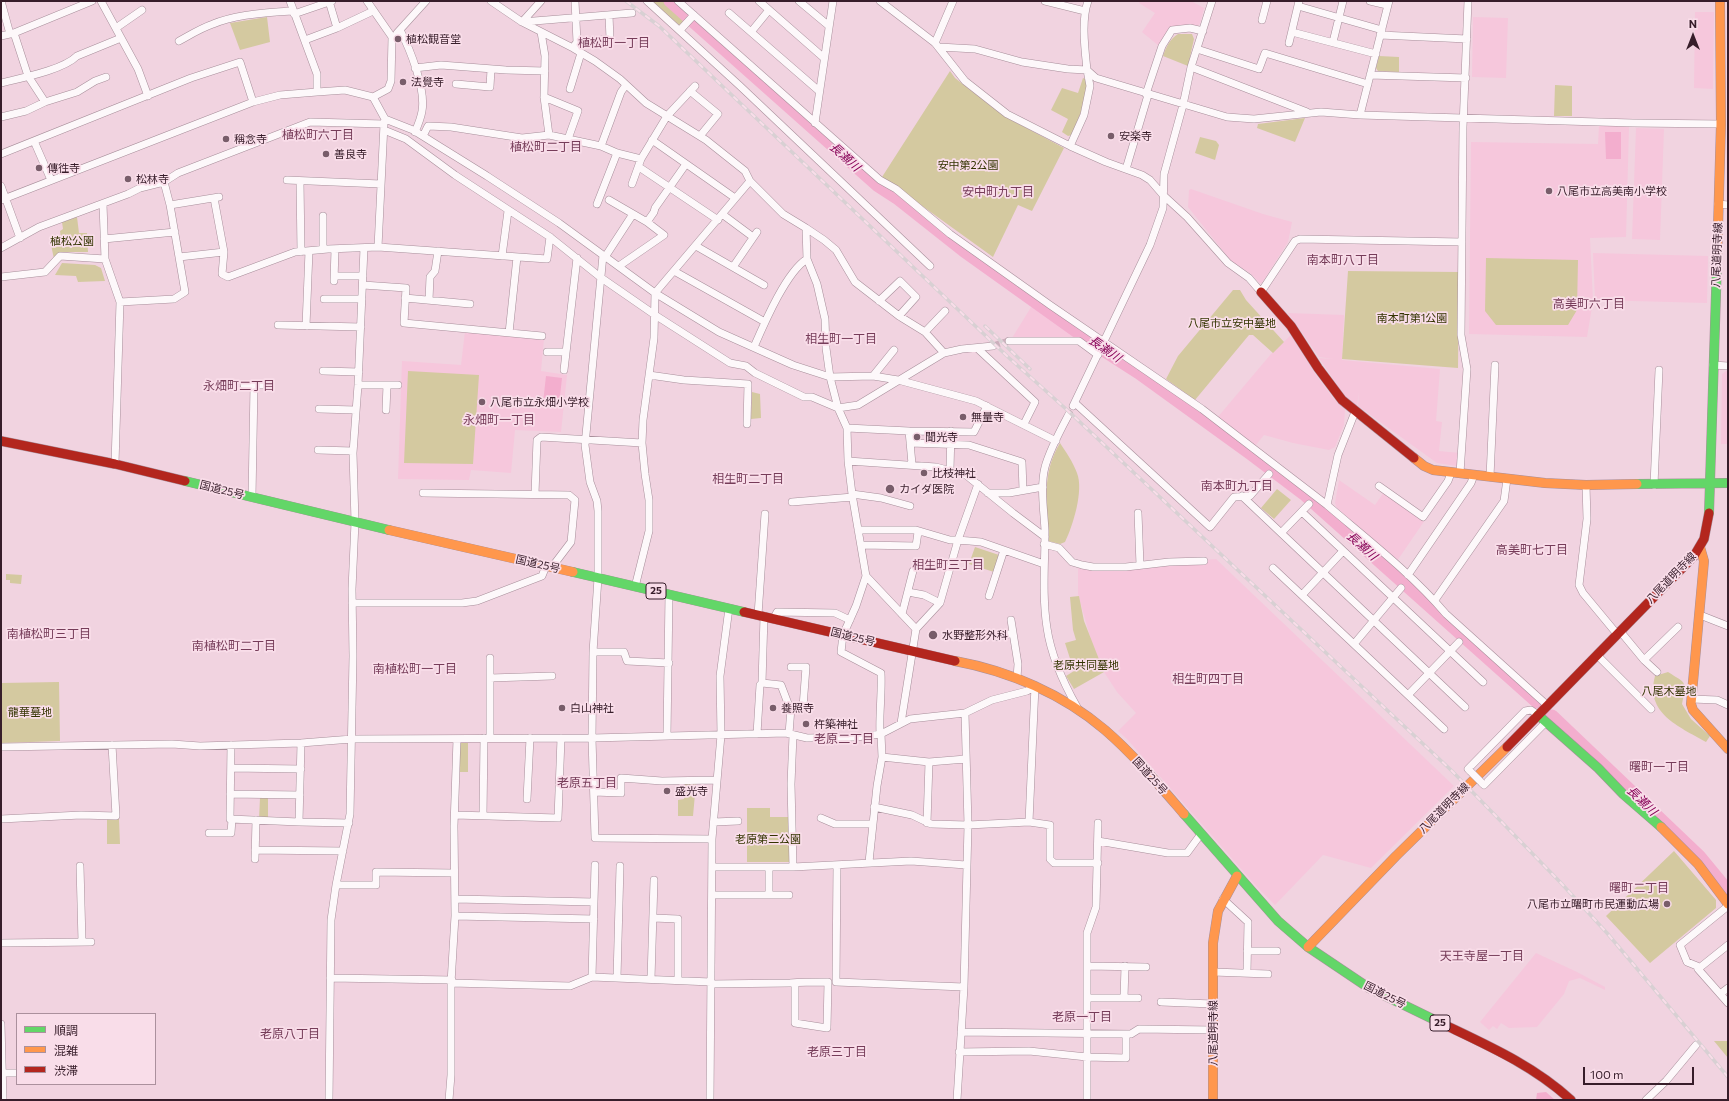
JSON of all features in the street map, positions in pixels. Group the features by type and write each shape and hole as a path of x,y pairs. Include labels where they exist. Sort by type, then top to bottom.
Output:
{"main road":[{"name":"八尾道明寺線","path":"1308,947 1396,856 1548,706 1694,556 1700,547 1707,527 1718,204 1725,124 1720,1"},
{"path":"1261,292 1292,326 1333,390 1355,412 1424,466 1433,470 1506,479 1586,485 1728,483"},
{"name":"国道25号","path":"1,441 115,464 355,522 843,634 913,652 986,667 1016,678 1035,686 1079,711 1105,730 1145,769 1278,922 1308,947 1369,988 1518,1061 1554,1085 1571,1100"},
{"path":"1700,547 1704,561 1691,704 1693,710 1728,749"},
{"path":"1538,715 1674,839 1698,864 1728,905"},
{"name":"八尾道明寺線","path":"1213,1100 1213,972 1216,925 1223,899 1237,876"}],"street":[{"path":"1,1 28,76 45,102"},
{"path":"1,36 92,1"},
{"path":"101,1 138,69 148,96"},
{"path":"290,1 317,74 317,92"},
{"path":"179,41 212,24 224,20 294,12 330,1 338,28"},
{"path":"3,199 253,102 280,95 346,90 373,97 388,89 391,81 392,37 367,1"},
{"path":"392,37 426,1"},
{"path":"491,1 522,22 541,32 575,45 610,39 609,15"},
{"path":"522,22 541,1"},
{"path":"575,1 575,45 581,53 626,85 646,103 700,136 745,171 750,181 782,214 806,228 836,250 855,282 899,316 925,332 944,353"},
{"path":"647,1 680,30 930,266"},
{"path":"678,1 691,18 880,180 896,189 950,234 1050,305 1202,409 1328,505 1408,575 1435,600 1446,614 1548,706"},
{"path":"759,1 824,58"},
{"path":"799,1 829,26"},
{"path":"814,123 833,1"},
{"path":"880,1 937,45 950,64 965,81 1007,114 1070,146 1142,175 1150,180 1163,195 1187,217 1228,263 1249,278 1261,292 1295,241 1300,239 1462,242"},
{"path":"937,45 954,1"},
{"path":"1045,1 1085,10"},
{"path":"1070,146 1084,115 1090,86 1087,70 1085,10 1088,1"},
{"path":"1212,1 1192,67 1164,174 1160,219 1150,245 1074,405 1210,527 1234,497 1250,496 1269,474"},
{"path":"1262,20 1266,1"},
{"path":"1333,42 1343,1"},
{"path":"1360,114 1388,3 1370,1"},
{"path":"1379,486 1423,517 1448,481 1456,473 1467,369 1461,335 1464,117 1468,1"},
{"path":"1289,43 1299,4 1381,32 1467,39"},
{"path":"116,28 142,10"},
{"path":"751,32 769,10"},
{"path":"305,40 338,28 374,11"},
{"path":"522,22 632,13"},
{"path":"729,13 819,91"},
{"path":"680,30 691,18"},
{"path":"1126,169 1162,46 1172,30 1190,28 1203,30"},
{"path":"400,30 408,46 423,102 422,112 415,132"},
{"path":"541,32 546,56 544,97 550,135"},
{"path":"1292,32 1376,54"},
{"path":"1,83 59,66 77,56 121,38"},
{"path":"937,45 975,49 1022,62 1068,69 1087,70 1096,78 1147,95 1227,117 1254,119 1321,112 1633,123 1725,124"},
{"path":"1197,49 1259,68 1265,53 1368,84"},
{"path":"570,89 581,53"},
{"path":"1,154 192,78 240,62 253,102"},
{"path":"415,68 441,65 545,71"},
{"path":"1192,67 1309,113"},
{"path":"456,84 490,87 491,69"},
{"path":"1370,75 1466,78"},
{"path":"1,117 26,111 45,102 77,92 95,80 106,77"},
{"path":"601,146 626,85"},
{"path":"632,184 641,159 667,116 692,89 718,114 700,136"},
{"path":"373,97 384,124 378,247"},
{"path":"544,97 578,111 568,139"},
{"path":"1,248 39,228 103,204 140,188 164,182 178,173 310,122 384,124 415,132 423,136 487,176 655,292 719,332 793,365 830,377 873,376 898,380 969,398 1056,441"},
{"path":"384,124 455,175 550,238 600,277 654,315 730,363 746,366 752,371 804,397 812,396 838,408 858,405 944,353 962,348 993,346"},
{"path":"423,136 428,126 451,126 522,138 550,135 601,146 617,153 641,159"},
{"path":"652,140 735,198"},
{"path":"34,141 51,180"},
{"path":"596,204 617,153"},
{"path":"647,222 686,164"},
{"path":"639,167 669,188 755,235 733,267"},
{"path":"287,180 381,184"},
{"path":"300,181 301,252"},
{"path":"635,587 649,531 649,500 642,443 643,420 654,338 655,292 696,246 750,181"},
{"path":"120,302 174,299 185,292 170,205 164,182"},
{"path":"1,186 3,199 20,238"},
{"path":"170,205 216,197 224,252 222,274 228,277 272,260 301,252 323,249 378,247 546,259 550,238"},
{"path":"609,200 647,222 664,235 619,266"},
{"path":"103,204 105,259 120,302 115,464"},
{"path":"1718,204 1728,205"},
{"path":"502,256 508,211"},
{"path":"633,214 604,256 600,277 586,439 586,459 598,511 598,578 593,652 592,738 595,838 712,839"},
{"path":"323,216 323,249"},
{"path":"806,228 807,258 817,284 825,320 826,348 830,377 838,408 847,428 848,461 866,576 856,606 843,634 840,652 881,673 882,689 879,712 882,757 874,807 869,862"},
{"path":"104,239 175,232"},
{"path":"696,246 764,285"},
{"path":"329,1100 331,920 336,885 350,814 352,739 352,603 355,522 353,452 359,372 364,248"},
{"path":"335,249 334,278 363,276"},
{"path":"306,326 309,251"},
{"path":"429,300 430,277 435,271 438,251"},
{"path":"179,257 224,252"},
{"path":"1,276 45,272 60,256 105,259"},
{"path":"509,333 517,257"},
{"path":"564,370 577,258"},
{"path":"754,347 780,292 800,263 807,258"},
{"path":"674,271 766,322"},
{"path":"879,301 900,281 916,297 899,316"},
{"path":"363,285 406,288 404,323 542,336"},
{"path":"405,298 470,304"},
{"path":"324,299 362,299"},
{"path":"925,332 945,311"},
{"path":"278,325 361,327"},
{"path":"1009,341 1079,341 1099,353"},
{"path":"977,348 1035,402 1024,424"},
{"path":"873,376 894,350"},
{"path":"547,352 565,352"},
{"path":"1713,365 1728,366"},
{"path":"1490,477 1495,366"},
{"path":"1654,485 1659,370"},
{"path":"323,371 359,372"},
{"path":"748,424 748,384 752,371"},
{"path":"649,375 684,380 748,384"},
{"path":"244,385 265,385"},
{"path":"252,497 254,385"},
{"path":"358,385 398,385"},
{"path":"386,410 387,385"},
{"path":"969,445 987,406"},
{"path":"319,409 356,410"},
{"path":"1328,505 1338,455 1355,412"},
{"path":"1069,414 1056,441 1043,477 1044,596 1047,629 1062,681 1079,711"},
{"path":"847,428 974,432"},
{"path":"909,431 912,464"},
{"path":"950,470 951,431"},
{"path":"535,494 537,440 541,437 642,443"},
{"path":"910,443 950,443 969,445 1022,462 1023,490"},
{"path":"318,450 353,452"},
{"path":"848,461 936,466 966,475 1044,540 1059,548 1072,562 1082,566 1126,567 1169,562 1204,561"},
{"path":"1408,575 1471,484 1474,475"},
{"path":"1435,600 1504,501 1506,479"},
{"path":"901,723 916,629 940,603 958,540 978,484"},
{"path":"1586,485 1587,519 1578,584 1582,593 1618,633 1657,672"},
{"path":"988,493 1009,492 1043,487"},
{"path":"352,603 462,603 477,601 542,576 571,542 574,500 569,495 423,493"},
{"path":"792,502 853,495 881,498 910,506"},
{"path":"1242,496 1464,707"},
{"path":"1281,533 1309,504"},
{"path":"1302,512 1482,682"},
{"path":"1138,513 1140,566"},
{"path":"757,734 760,685 762,683 761,615 765,514"},
{"path":"858,530 916,530 918,532 950,540 981,542 1044,564"},
{"path":"862,545 916,546 918,532"},
{"path":"989,596 1004,550"},
{"path":"1302,595 1343,551"},
{"path":"1273,568 1444,729"},
{"path":"902,614 913,571"},
{"path":"866,576 916,629"},
{"path":"1354,644 1401,588"},
{"path":"908,592 924,595 940,603"},
{"path":"667,736 669,594"},
{"path":"710,1100 713,867 712,839 721,735 720,676 728,608"},
{"path":"774,618 777,612 835,613 850,620"},
{"path":"1700,615 1728,626"},
{"path":"1011,620 1018,664 1016,678"},
{"path":"1644,660 1678,628"},
{"path":"998,637 1013,633"},
{"path":"1408,695 1459,642"},
{"path":"593,652 624,652 627,661 669,663"},
{"path":"1597,654 1651,709"},
{"path":"483,816 490,658"},
{"path":"791,666 806,667 804,707 791,708"},
{"path":"490,678 552,676"},
{"path":"762,683 781,685 791,708 793,867"},
{"path":"1,747 231,745 301,743 352,739 592,738 757,734 791,735 807,738 856,737 881,734 910,719 965,713 992,700 1027,690 1035,686 1029,822"},
{"path":"1692,699 1717,700 1728,705"},
{"path":"1538,715 1532,710 1525,711 1468,769 1484,785 1546,722"},
{"path":"956,1100 964,987 968,825 965,713"},
{"path":"448,1100 451,1075 451,982 455,916 454,873 457,738"},
{"path":"527,799 530,738"},
{"path":"455,815 558,818 561,738"},
{"path":"299,822 301,743"},
{"path":"1,819 81,815 116,816 112,745"},
{"path":"209,833 231,833 231,745"},
{"path":"882,757 929,762 966,759"},
{"path":"926,823 929,762"},
{"path":"231,768 301,769"},
{"path":"594,792 621,793 621,778 662,781 716,780"},
{"path":"230,794 300,795"},
{"path":"874,807 912,815 926,823 968,825 1029,822 1050,825 1050,859 1054,863 1098,863"},
{"path":"821,818 835,824 872,824"},
{"path":"232,819 348,823"},
{"path":"255,859 256,820"},
{"path":"714,822 738,821"},
{"path":"1087,1100 1087,933 1096,908 1098,823"},
{"path":"1098,841 1168,853 1187,853 1201,834"},
{"path":"255,850 343,851"},
{"path":"713,867 793,867 911,861 966,865"},
{"path":"592,977 595,865"},
{"path":"837,865 836,982 964,987"},
{"path":"80,866 82,942"},
{"path":"617,978 620,866"},
{"path":"769,867 769,895"},
{"path":"336,885 376,885 376,872 454,873"},
{"path":"651,980 654,880"},
{"path":"712,895 790,895"},
{"path":"455,899 594,902"},
{"path":"1223,899 1248,922 1247,973"},
{"path":"1728,905 1680,946 1687,962 1696,966 1728,1003"},
{"path":"455,916 594,919"},
{"path":"653,918 678,919 678,980"},
{"path":"1,943 92,942"},
{"path":"1698,969 1728,945"},
{"path":"1247,951 1277,951"},
{"path":"1087,966 1146,967"},
{"path":"1124,998 1125,966"},
{"path":"1213,972 1268,974"},
{"path":"330,978 570,986 592,977 678,980 711,983 828,982 827,1028 795,1024 795,983"},
{"path":"1720,994 1728,988"},
{"path":"1087,998 1138,998"},
{"path":"1161,1002 1213,1004"},
{"path":"1,1024 3,1100"},
{"path":"961,1032 1131,1034 1139,1029 1213,1030"},
{"path":"959,1052 1029,1051 1087,1057 1126,1058 1126,1034"},
{"path":"1647,1100 1696,1044"},
{"path":"2,1073 16,1073"}],"shaded area":[{"path":"1140,1 1191,1 1204,8 1200,24 1197,26 1172,27 1159,46 1142,32 1155,13 1139,3"},
{"path":"1695,12 1714,12 1713,89 1694,88"},
{"path":"1473,17 1508,18 1506,78 1472,77"},
{"name":"八尾市立高美南小学校","path":"1599,125 1629,127 1626,237 1590,238 1593,301 1587,337 1469,334 1471,142 1598,144"},
{"path":"1636,128 1664,129 1660,240 1632,239"},
{"path":"1605,132 1621,132 1621,159 1606,159"},
{"path":"1191,189 1263,214 1292,222 1288,242 1262,283 1260,283 1250,273 1232,262 1188,207 1189,190"},
{"path":"1593,253 1708,256 1707,303 1595,300"},
{"path":"1033,304 1081,337 1080,340 1012,338"},
{"path":"1288,313 1344,315 1342,360 1440,369 1436,421 1442,422 1439,451 1460,453 1459,463 1456,466 1437,463 1358,406 1359,392 1357,406 1344,395 1319,358 1333,359 1319,357"},
{"name":"八尾市立永畑小学校","path":"465,331 544,339 541,371 567,375 561,432 515,430 511,473 471,470 469,480 398,479 402,361 461,365"},
{"path":"1291,335 1316,375 1333,398 1345,409 1344,425 1335,447 1329,450 1293,443 1264,435 1255,446 1217,418 1271,354"},
{"path":"1728,371 1728,444 1721,444 1722,374"},
{"path":"546,376 562,378 559,405 543,403"},
{"path":"1339,480 1375,505 1384,492 1425,520 1397,561 1337,508 1335,503"},
{"path":"1216,559 1454,786 1371,868 1323,855 1275,905 1257,887 1127,739 1118,731 1136,713 1117,692 1104,672 1091,640 1078,594 1078,567 1122,570 1169,563"},
{"path":"1536,953 1605,987 1605,990 1580,978 1569,981 1564,994 1537,1027 1509,1028 1501,1023 1497,1029 1493,1026 1489,1030 1480,1022"},
{"path":"1546,1092 1555,1100 1536,1100 1537,1093"}],"green space":[{"path":"652,1 666,1 686,19 679,25"},
{"path":"267,17 270,42 240,50 230,23"},
{"path":"1178,34 1192,34 1194,39 1188,66 1163,56 1165,49"},
{"path":"1379,56 1399,57 1399,72 1378,71 1376,68"},
{"name":"安中第2公園","path":"950,71 955,78 1004,116 1064,148 1032,211 1018,205 993,257 882,177"},
{"path":"1083,78 1088,83 1081,112 1072,135 1068,136 1062,132 1068,119 1051,110 1062,88 1078,93"},
{"path":"1555,85 1572,86 1572,116 1554,116"},
{"path":"1305,118 1295,142 1257,128 1258,124"},
{"path":"1200,137 1216,141 1219,145 1215,160 1195,153"},
{"name":"植松公園","path":"77,217 79,233 87,233 88,252 61,252 54,259 50,240 61,238 60,231 63,229 62,222"},
{"path":"1486,258 1578,260 1577,310 1568,325 1496,325 1485,311"},
{"path":"62,263 95,265 101,268 105,281 78,282 76,276 55,275"},
{"name":"南本町第1公園","path":"1348,271 1459,272 1458,368 1342,359"},
{"name":"八尾市立安中墓地","path":"1233,290 1240,290 1246,300 1284,342 1273,353 1253,335 1249,335 1195,400 1166,379 1178,356"},
{"path":"408,371 479,375 473,464 404,463"},
{"path":"752,392 760,394 761,418 751,419"},
{"path":"1060,443 1077,473 1079,489 1077,508 1071,527 1065,542 1060,544 1048,541 1046,490 1050,466"},
{"path":"1277,489 1291,500 1274,519 1261,508"},
{"path":"975,547 999,555 994,572 969,564"},
{"path":"6,574 22,575 21,584 10,583 10,580 6,580"},
{"name":"老原共同墓地","path":"1079,596 1084,621 1104,672 1074,689 1066,676 1074,671 1065,643 1076,640 1073,630 1070,597"},
{"name":"八尾木墓地","path":"1668,672 1684,684 1685,691 1682,704 1691,719 1710,736 1706,742 1675,724 1659,709 1655,700 1653,689 1655,676"},
{"name":"龍華墓地","path":"59,682 60,741 1,743 1,683"},
{"path":"460,743 468,743 468,772 460,772"},
{"path":"685,782 696,783 693,816 678,816 678,800 684,799"},
{"path":"260,798 268,798 268,819 259,819"},
{"name":"老原第二公園","path":"747,808 770,808 770,817 789,817 789,862 747,862"},
{"path":"107,819 119,819 120,844 107,844"},
{"name":"八尾市立曙町市民運動広場","path":"1674,851 1716,900 1716,908 1650,963 1606,916"},
{"path":"1714,1041 1728,1041 1728,1058"}],"waterway":[{"name":"長瀬川","path":"670,1 877,185 897,198 964,251 1097,346 1139,373 1304,494 1537,702"},
{"name":"長瀬川","path":"1552,716 1699,856 1728,891"}],"tunnel":[{"path":"993,346 1009,341"}],"railway":[{"path":"626,1 659,26 1008,357 1066,409 1452,771 1561,883 1607,933 1728,1077"},
{"path":"985,326 1030,369"}],"traffic: fast":[{"path":"1709,513 1717,262"},
{"path":"185,481 389,530"},
{"path":"1637,484 1728,483"},
{"path":"573,572 744,612"},
{"path":"1538,715 1598,768 1623,794 1661,827"},
{"path":"1184,814 1278,921 1308,947 1369,988 1445,1025"}],"traffic: slow":[{"path":"1717,262 1721,124 1720,1"},
{"path":"1414,458 1424,466 1433,470 1545,483 1586,485 1637,484"},
{"path":"389,530 573,572"},
{"path":"1700,547 1704,561 1691,704 1693,710 1728,749"},
{"path":"955,661 975,665 1015,678 1053,695 1089,717 1105,730 1146,770 1184,814"},
{"path":"1308,947 1396,856 1507,747"},
{"path":"1661,827 1698,864 1728,904"},
{"path":"1213,1100 1213,943 1218,911 1237,876"}],"traffic: jam":[{"path":"1261,292 1291,326 1318,368 1342,400 1414,458"},
{"path":"1,441 115,464 185,481"},
{"path":"1507,747 1694,556 1704,539 1709,513"},
{"path":"744,612 955,661"},
{"path":"1445,1025 1511,1058 1542,1077 1571,1100"}],"place":[{"name":"植松観音堂","path":"398,39"},
{"name":"法覺寺","path":"403,82"},
{"name":"安楽寺","path":"1111,136"},
{"name":"稱念寺","path":"226,139"},
{"name":"善良寺","path":"326,154"},
{"name":"傳徃寺","path":"39,168"},
{"name":"松林寺","path":"128,179"},
{"name":"八尾市立高美南小学校","path":"1549,191"},
{"name":"八尾市立永畑小学校","path":"482,402"},
{"name":"無量寺","path":"963,417"},
{"name":"聞光寺","path":"917,437"},
{"name":"比枝神社","path":"924,473"},
{"name":"カイダ医院","path":"890,489"},
{"name":"水野整形外科","path":"933,635"},
{"name":"白山神社","path":"562,708"},
{"name":"養照寺","path":"773,708"},
{"name":"杵築神社","path":"806,724"},
{"name":"盛光寺","path":"667,791"},
{"name":"八尾市立曙町市民運動広場","path":"1667,904"}],"district":[{"name":"植松町一丁目","path":"614,43"},
{"name":"植松町六丁目","path":"318,135"},
{"name":"植松町二丁目","path":"546,147"},
{"name":"安中町九丁目","path":"998,192"},
{"name":"南本町八丁目","path":"1343,260"},
{"name":"高美町六丁目","path":"1589,304"},
{"name":"相生町一丁目","path":"841,339"},
{"name":"永畑町二丁目","path":"239,386"},
{"name":"永畑町一丁目","path":"499,420"},
{"name":"相生町二丁目","path":"748,479"},
{"name":"南本町九丁目","path":"1237,486"},
{"name":"高美町七丁目","path":"1532,550"},
{"name":"相生町三丁目","path":"948,565"},
{"name":"南植松町三丁目","path":"49,634"},
{"name":"南植松町二丁目","path":"234,646"},
{"name":"南植松町一丁目","path":"415,669"},
{"name":"相生町四丁目","path":"1208,679"},
{"name":"老原二丁目","path":"844,739"},
{"name":"曙町一丁目","path":"1659,767"},
{"name":"老原五丁目","path":"587,783"},
{"name":"曙町二丁目","path":"1639,888"},
{"name":"天王寺屋一丁目","path":"1482,956"},
{"name":"老原一丁目","path":"1082,1017"},
{"name":"老原八丁目","path":"290,1034"},
{"name":"老原三丁目","path":"837,1052"}]}
